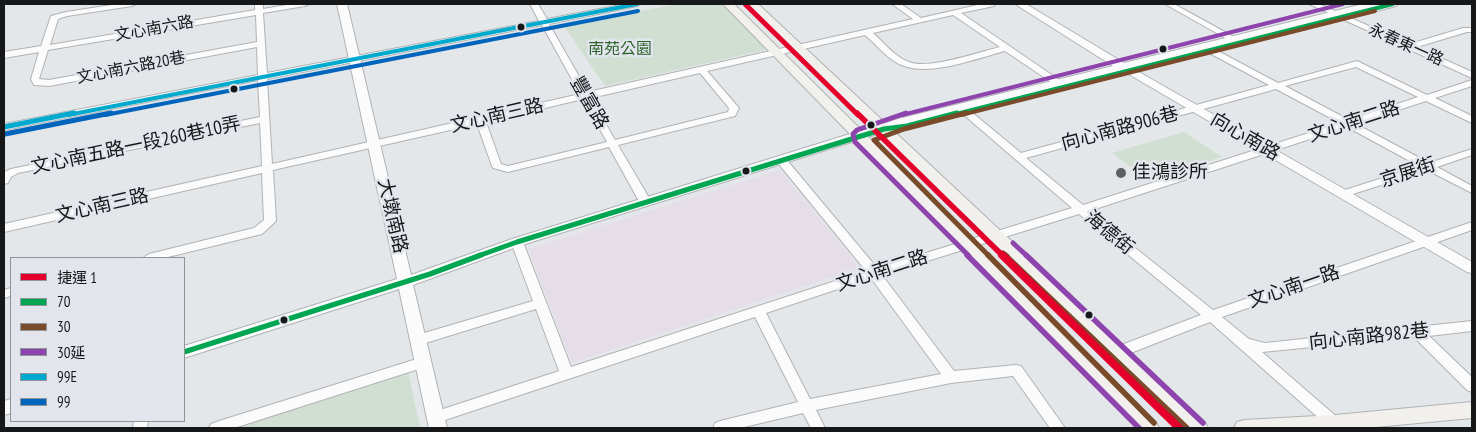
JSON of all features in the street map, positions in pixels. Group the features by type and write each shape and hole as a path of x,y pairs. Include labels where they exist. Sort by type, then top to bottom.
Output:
{"main road":[{"path":"728,4 1149,428"},
{"path":"752,4 1198,428"},
{"path":"1244,428 1338,426 1472,410"}],"street":[{"path":"44,48 54,18 132,4"},
{"name":"文心南六路","path":"4,55 260,8 305,4"},
{"name":"大墩南路","path":"342,4 376,144 437,423"},
{"name":"豐富路","path":"534,4 584,96 646,203"},
{"path":"4,127 637,4"},
{"path":"896,4 919,20"},
{"name":"文心南三路","path":"4,228 991,4"},
{"name":"向心南路","path":"1020,4 1125,68 1472,268"},
{"path":"1171,5 1186,4"},
{"name":"永春東一路","path":"1313,4 1472,75"},
{"path":"1338,15 1373,4"},
{"path":"185,352 406,281 517,242 884,129 906,126 962,109 1207,47 1338,15 1393,4"},
{"path":"1171,5 1236,41"},
{"path":"168,256 258,231 270,221 260,8"},
{"path":"954,12 1060,84"},
{"path":"1410,47 1466,30 1472,30"},
{"path":"866,32 906,64 914,67 930,66 1006,48"},
{"name":"文心南六路20巷","path":"44,48 36,79 37,83 40,84 262,44"},
{"path":"1207,47 1472,190"},
{"name":"向心南路906巷","path":"1018,157 1357,64 1472,120"},
{"path":"480,120 497,166 508,168 732,114 734,108 701,69"},
{"name":"文心南二路","path":"437,423 567,374 758,310 1267,150 1472,83"},
{"name":"海德街","path":"962,109 1211,316 1245,342 1265,348"},
{"name":"文心南五路一段260巷10弄","path":"6,178 16,172 266,119"},
{"name":"京展街","path":"1343,194 1472,152"},
{"path":"782,161 874,273 952,377"},
{"name":"文心南一路","path":"1118,352 1211,316 1472,226"},
{"path":"517,242 567,374"},
{"path":"418,340 540,303"},
{"path":"758,310 818,428"},
{"path":"1211,316 1338,426"},
{"name":"向心南路982巷","path":"1265,348 1472,326"},
{"path":"1418,333 1472,386"},
{"path":"216,428 423,362"},
{"path":"720,427 806,406 952,377 1016,370 1058,428"}],"shaded area":[{"path":"780,170 860,268 572,363 528,249"}],"green space":[{"name":"南苑公園","path":"677,4 722,4 765,45 765,50 605,86 564,26"},
{"path":"1184,132 1222,157 1148,180 1112,153"},
{"path":"408,370 420,428 227,428"}],"metro line":[{"name":"1","path":"745,4 1179,428"}],"transit line":[{"name":"99E","path":"4,127 637,4"},
{"name":"30延","path":"1139,428 855,142 853,134 857,130 900,115 1343,4"},
{"name":"70","path":"185,352 430,274 517,242 884,129 907,126 1393,4"},
{"name":"99","path":"5,134 638,11"},
{"name":"30","path":"1154,423 874,140 904,129 1375,11"},
{"name":"30延","path":"1013,243 1203,423"},
{"name":"30","path":"1003,253 1187,428"}],"place":[{"name":"佳鴻診所","path":"1121,173"}]}
